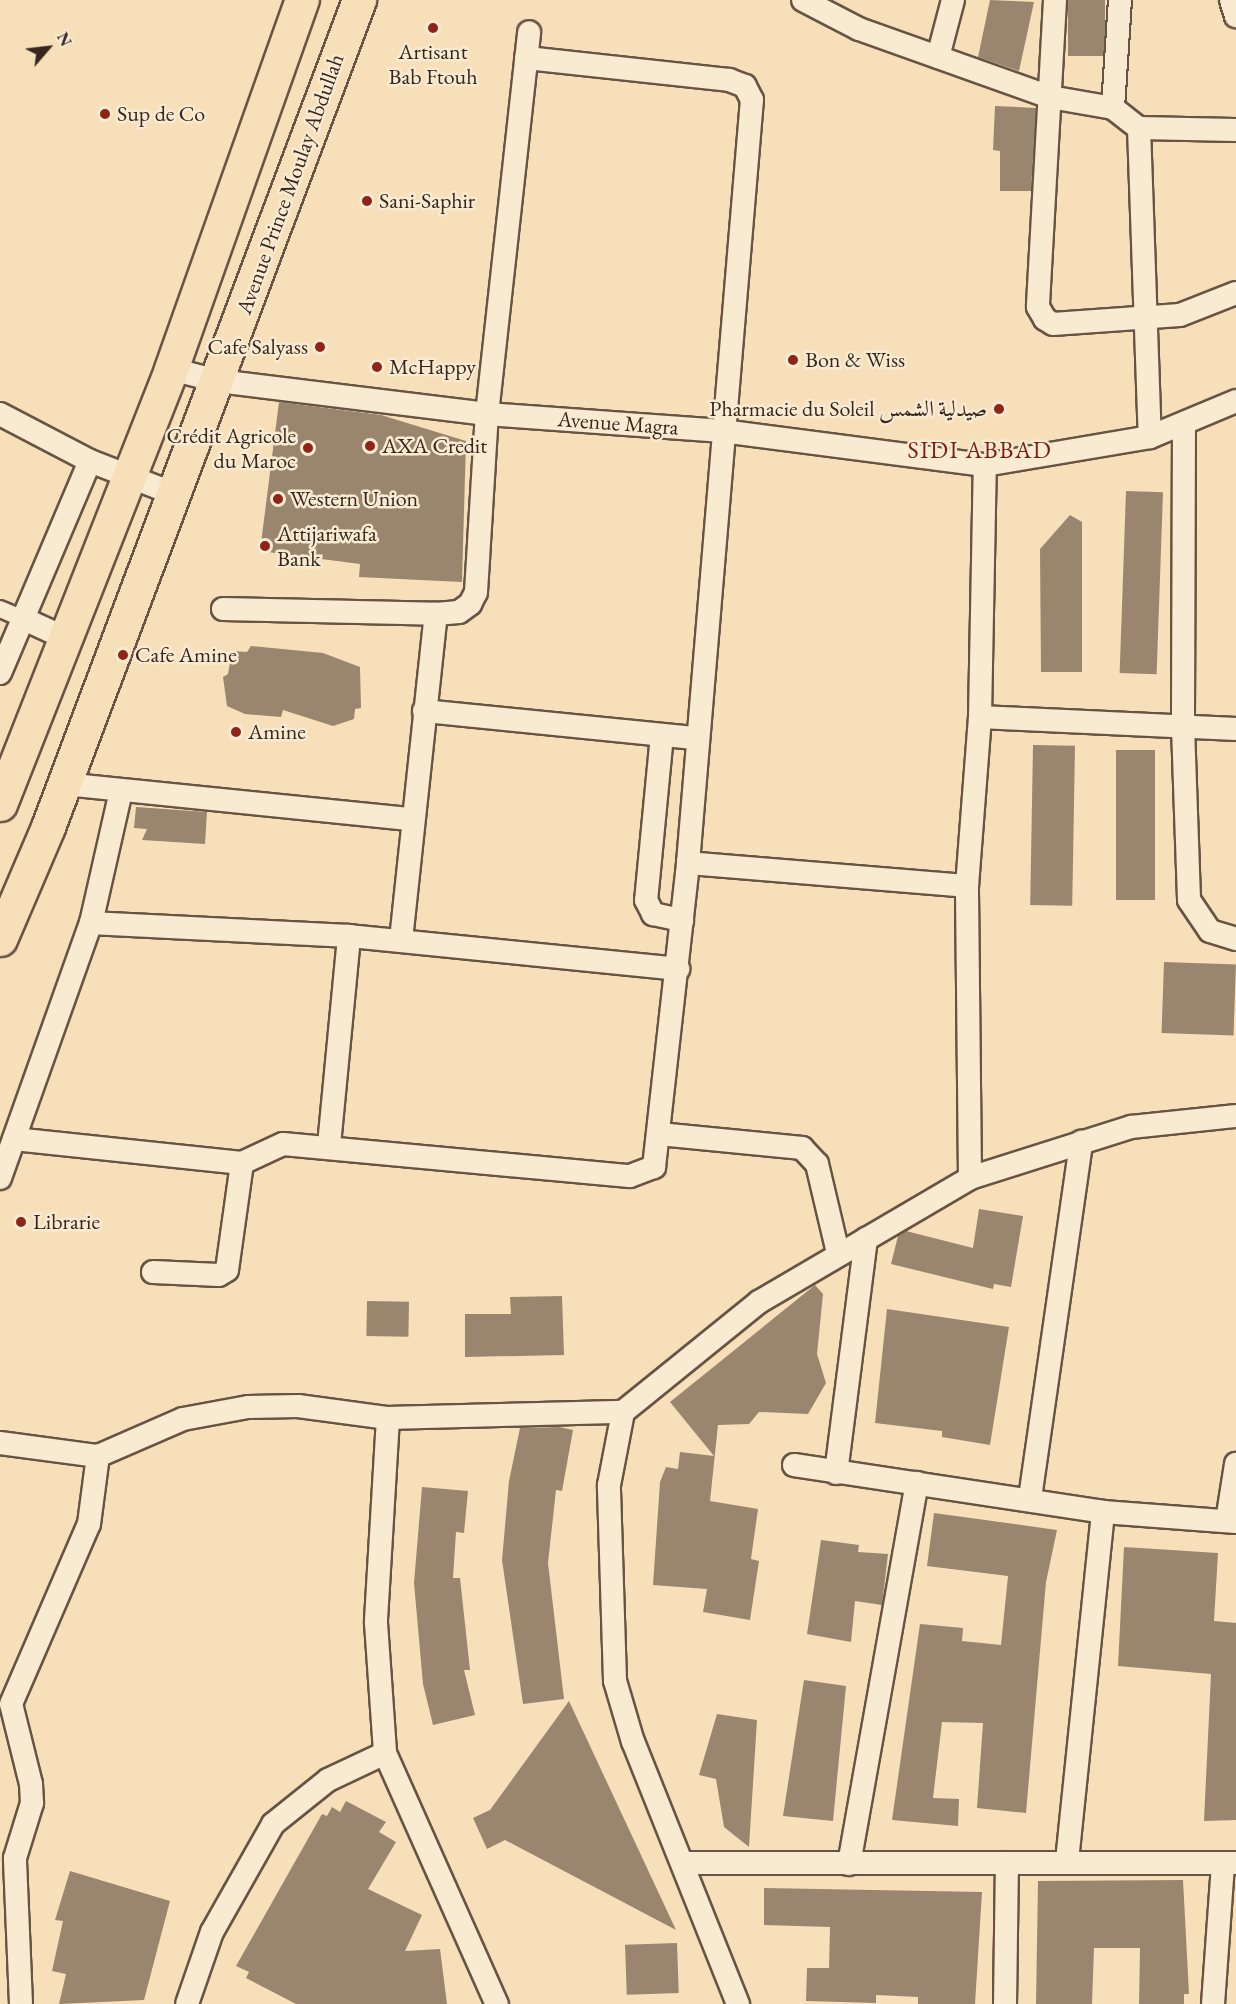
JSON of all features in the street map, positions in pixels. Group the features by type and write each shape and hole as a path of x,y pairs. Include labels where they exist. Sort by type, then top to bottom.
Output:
{"main road":[{"path":"0,804 63,637 171,369 302,0"},
{"name":"Avenue Prince Moulay Abdullah","path":"0,939 64,784 218,381 359,0"}],"street":[{"path":"804,0 859,29 1050,97 1113,108 1138,129 1236,130"},
{"path":"938,57 953,0"},
{"path":"1055,0 1038,306 1053,324 1148,318 1180,315 1236,293"},
{"path":"1113,108 1120,0"},
{"path":"1231,0 1236,16"},
{"path":"223,609 436,614 459,612 476,592 487,414 529,32"},
{"path":"14,1139 242,1163 283,1144 329,1145 630,1176 654,1167 678,969 688,863 696,738 749,93 729,80 525,58"},
{"path":"1138,129 1148,318 1150,437"},
{"name":"Avenue Magra","path":"171,369 218,381 487,414 722,431 985,465 1150,437 1184,426 1236,401"},
{"path":"0,414 90,461 174,494"},
{"path":"1184,426 1183,727 1189,900 1210,931 1236,939"},
{"path":"0,673 90,461"},
{"path":"970,1178 967,886 980,717 985,465"},
{"path":"0,609 63,637"},
{"path":"401,940 410,819 436,614"},
{"path":"424,711 696,738"},
{"path":"980,717 1236,729"},
{"path":"662,735 646,900 653,915 682,920"},
{"path":"64,784 410,819"},
{"path":"0,1178 91,923 121,791"},
{"path":"688,863 967,886"},
{"path":"91,923 401,940 678,969"},
{"path":"329,1145 349,936"},
{"path":"0,1443 98,1456 183,1419 248,1407 298,1406 388,1418 623,1412 759,1302 838,1253 970,1178 1081,1142 1184,1117 1236,1116"},
{"path":"659,1134 802,1148 817,1164 838,1253"},
{"path":"1030,1498 1081,1142"},
{"path":"153,1272 219,1275 227,1270 242,1163"},
{"path":"836,1473 866,1239"},
{"path":"623,1412 609,1485 615,1681 738,2004"},
{"path":"388,1418 376,1623 385,1754 497,2004"},
{"path":"21,2004 9,1846 31,1784 11,1704 89,1524 98,1456"},
{"path":"794,1465 836,1473 1030,1498 1102,1512 1232,1521 1236,1464"},
{"path":"849,1864 917,1483"},
{"path":"1067,1861 1102,1512"},
{"path":"187,2004 212,1932 273,1824 328,1780 385,1754"},
{"path":"683,1863 849,1864 1067,1861 1229,1864 1213,2004"},
{"path":"1005,2004 1007,1863"}],"building":[{"path":"990,0 1034,2 1019,71 978,57"},
{"path":"1068,0 1105,0 1105,56 1068,56"},
{"path":"995,106 1036,108 1031,191 1000,191 1000,151 993,150"},
{"path":"279,402 381,415 466,441 462,582 359,577 360,564 260,551"},
{"path":"1126,491 1163,492 1157,674 1120,673"},
{"path":"1070,515 1082,522 1082,672 1041,672 1040,549"},
{"path":"251,646 323,653 360,667 361,708 355,709 354,719 333,726 283,710 281,717 245,714 227,706 223,677 228,674 232,651 247,652"},
{"path":"1033,745 1075,746 1072,906 1030,905"},
{"path":"1116,750 1155,750 1155,900 1116,900"},
{"path":"136,807 207,812 205,844 142,840 147,829 134,828"},
{"path":"1164,962 1236,965 1233,1035 1162,1033"},
{"path":"979,1209 1023,1216 1011,1287 994,1284 993,1289 891,1264 898,1236 906,1231 973,1248"},
{"path":"815,1285 823,1294 817,1354 826,1383 808,1414 759,1412 749,1424 718,1425 710,1501 758,1509 751,1559 759,1561 750,1620 703,1612 707,1589 653,1585 660,1482 666,1467 678,1469 680,1452 714,1456 670,1402"},
{"path":"562,1296 564,1355 465,1357 465,1314 511,1314 510,1297"},
{"path":"367,1301 409,1302 408,1337 366,1336"},
{"path":"887,1309 1009,1327 990,1445 942,1437 942,1431 875,1423"},
{"path":"559,1427 573,1430 562,1491 556,1490 548,1563 564,1699 523,1704 502,1560 509,1481 520,1428"},
{"path":"422,1487 468,1491 464,1533 456,1532 453,1578 460,1578 470,1670 464,1670 475,1715 433,1725 423,1684 414,1583"},
{"path":"934,1513 1057,1530 1046,1582 1026,1813 977,1808 983,1723 942,1722 933,1798 959,1799 958,1826 892,1820 920,1624 963,1628 962,1641 1001,1645 1008,1576 927,1566"},
{"path":"821,1540 859,1545 858,1552 888,1554 882,1605 855,1601 851,1642 807,1634"},
{"path":"1124,1547 1218,1553 1214,1621 1236,1623 1236,1820 1204,1821 1211,1674 1118,1666"},
{"path":"804,1680 846,1686 833,1821 783,1816"},
{"path":"569,1701 676,1930 505,1840 487,1849 473,1818 490,1810"},
{"path":"717,1714 757,1720 749,1847 724,1827 716,1779 699,1775"},
{"path":"346,1801 386,1822 379,1832 396,1842 368,1889 422,1915 405,1951 440,1949 447,2004 296,2004 246,1978 249,1972 236,1966 322,1814 327,1816 332,1807 340,1812"},
{"path":"70,1871 170,1901 144,2000 59,2004 66,1974 52,1971 63,1921 55,1920"},
{"path":"1183,1880 1189,1994 1184,1994 1184,2004 1139,2004 1140,1948 1094,1948 1092,2004 1036,2004 1038,1881"},
{"path":"764,1888 982,1892 975,2004 918,2004 918,1997 876,1995 876,2003 806,2001 807,1968 829,1968 830,1927 764,1925"},
{"path":"677,1943 679,1993 627,1995 625,1945"}],"place":[{"name":"Artisant Bab Ftouh","path":"433,28"},
{"name":"Sup de Co","path":"105,114"},
{"name":"Sani-Saphir","path":"367,201"},
{"name":"Cafe Salyass","path":"320,347"},
{"name":"Bon & Wiss","path":"793,360"},
{"name":"McHappy","path":"377,367"},
{"name":"Pharmacie du Soleil صيدلية الشمس","path":"999,409"},
{"name":"AXA Credit","path":"370,446"},
{"name":"Crédit Agricole du Maroc","path":"308,448"},
{"name":"Western Union","path":"278,499"},
{"name":"Attijariwafa Bank","path":"265,546"},
{"name":"Cafe Amine","path":"123,655"},
{"name":"Amine","path":"236,732"},
{"name":"Librarie","path":"21,1222"}],"district":[{"name":"SIDI ABBAD","path":"980,450"}]}
